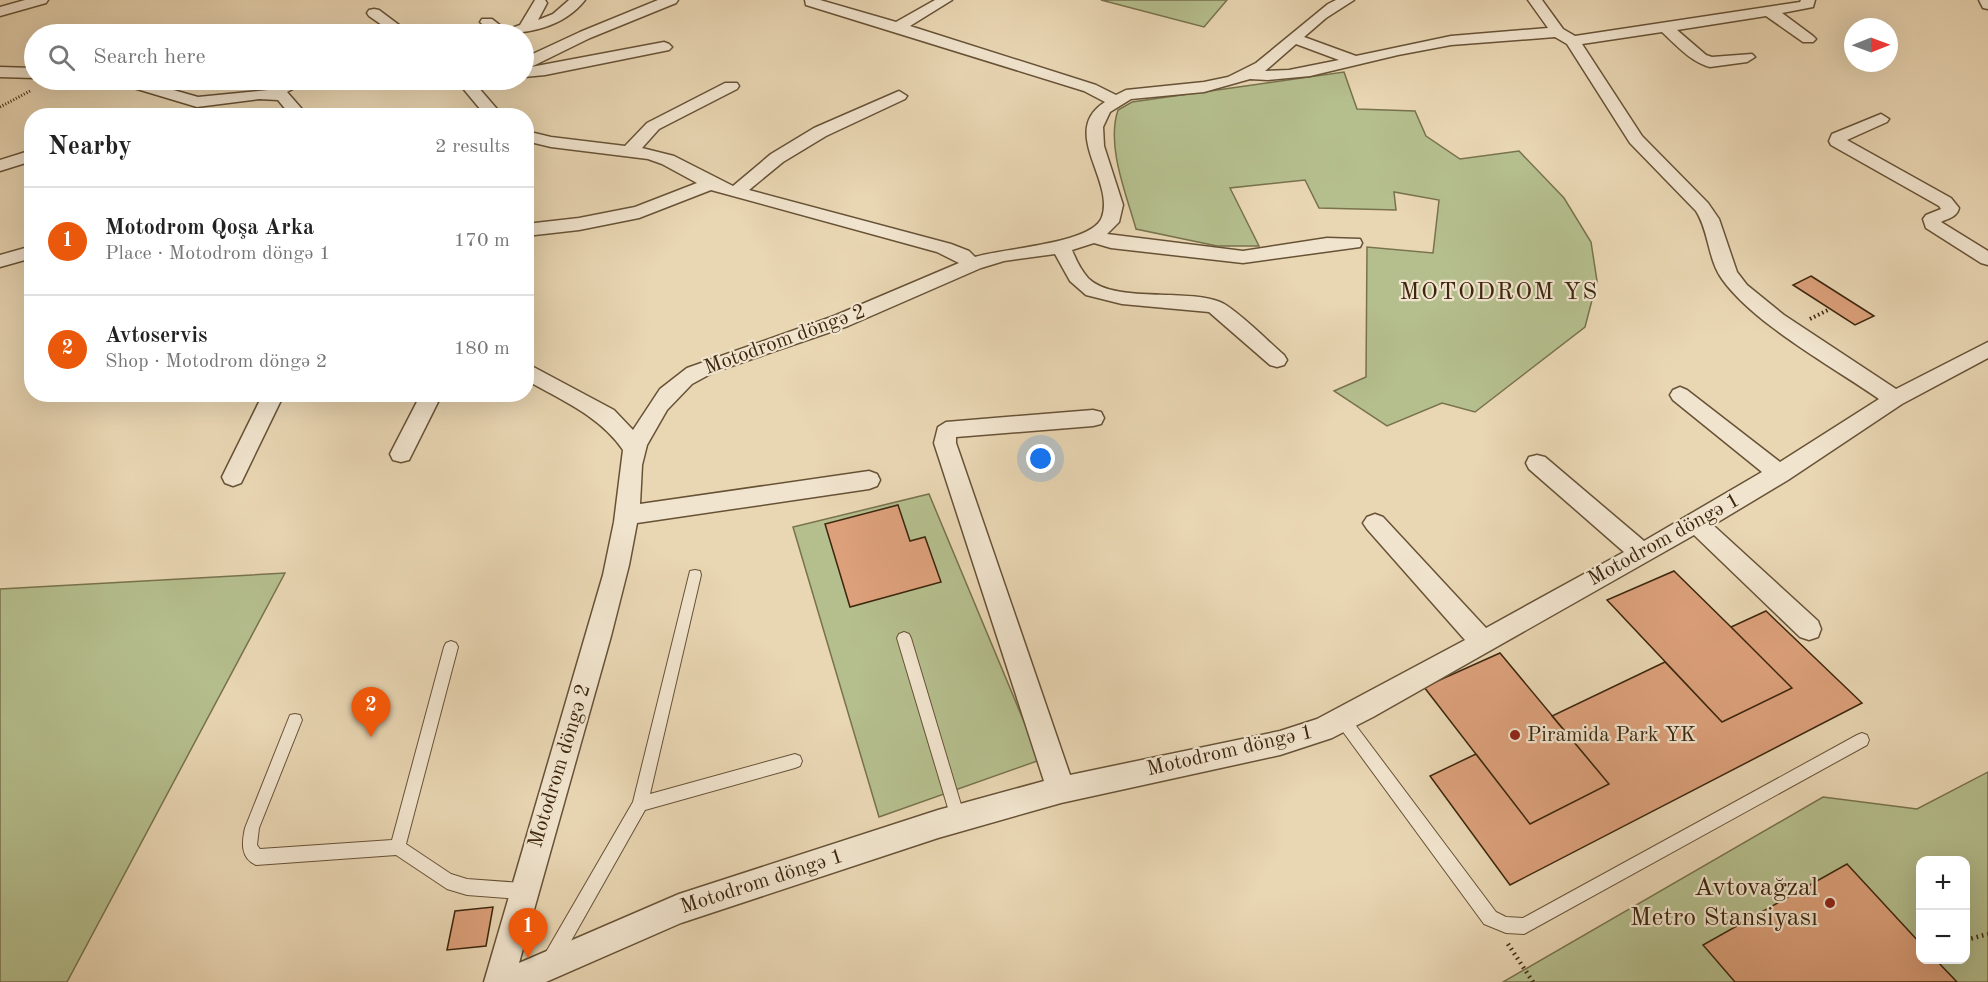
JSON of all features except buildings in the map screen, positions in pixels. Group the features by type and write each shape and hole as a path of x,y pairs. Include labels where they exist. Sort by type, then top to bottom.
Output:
{"street":[{"path":"0,12 40,0"},
{"path":"534,25 558,17 578,0"},
{"path":"633,14 632,5 640,0"},
{"path":"534,59 633,14 671,0"},
{"path":"898,27 945,0"},
{"path":"1535,0 1566,36 1628,128 1702,207 1710,219 1728,274 1740,289 1777,320 1895,399"},
{"path":"1249,74 1272,76 1460,39 1566,36 1665,27 1802,6 1808,4 1808,0"},
{"path":"1986,0 1988,5"},
{"path":"811,2 1090,88 1114,100 1138,93 1230,82 1249,74 1296,39 1320,15 1344,1"},
{"path":"528,24 540,3"},
{"path":"1768,11 1808,39"},
{"path":"374,14 389,24"},
{"path":"1665,27 1701,58 1710,62 1747,57"},
{"path":"1296,39 1355,61"},
{"path":"534,71 664,47"},
{"path":"0,72 24,78"},
{"path":"630,152 653,126 731,86"},
{"path":"157,90 197,102 272,94 279,90"},
{"path":"477,90 490,108"},
{"path":"272,94 288,99 294,108"},
{"path":"735,193 777,158 820,132 899,96"},
{"name":"Motodrom döngə 2","path":"499,982 522,891 598,641 617,568 627,515 634,448 669,392 691,374 852,317 972,264 1093,236 1112,221 1116,209 1093,137 1095,122 1101,112 1114,100"},
{"path":"188,108 197,102"},
{"path":"1881,119 1838,138 1837,141 1945,202 1950,208 1949,212 1932,219 1932,224 1988,259"},
{"path":"534,138 650,154 668,160 710,184 735,193 944,248 962,255 972,264"},
{"path":"0,166 24,158"},
{"path":"534,229 639,213 710,184"},
{"path":"1093,236 1111,242 1243,256 1328,244 1353,243"},
{"path":"1060,245 1078,279 1086,287 1109,295 1215,307 1277,360"},
{"path":"0,261 24,254"},
{"name":"Motodrom döngə 1","path":"514,982 679,909 957,819 1061,790 1280,743 1323,729 1780,474 1895,399 1988,349"},
{"path":"534,375 606,416 619,427 634,448"},
{"path":"1680,395 1780,474"},
{"path":"233,477 270,402"},
{"path":"401,454 428,402"},
{"path":"1061,790 945,442 946,433 954,428 1093,418"},
{"path":"1537,463 1641,552"},
{"path":"627,515 869,480"},
{"path":"1695,522 1809,629"},
{"path":"1375,523 1482,641"}],"lane":[{"path":"548,965 640,804 695,575"},
{"path":"904,638 957,819"},
{"path":"398,847 451,647"},
{"path":"295,720 252,828 249,846 256,857 398,847 447,881 467,887 522,891"},
{"path":"1342,720 1490,918 1506,925 1524,926 1862,740"},
{"path":"640,804 795,761"}],"path":[{"path":"0,107 24,89"},
{"path":"1490,918 1533,982"},
{"path":"1970,939 1988,934"}],"green space":[{"path":"1101,0 1227,0 1204,27"},
{"path":"1344,72 1357,109 1415,111 1426,136 1460,159 1519,151 1564,198 1591,242 1597,281 1585,327 1475,412 1442,403 1387,426 1334,391 1366,377 1367,247 1433,253 1439,200 1394,192 1396,210 1319,208 1305,180 1230,188 1259,246 1217,246 1136,229 1116,154 1114,139 1118,110 1132,102"},
{"path":"929,494 1040,760 879,817 793,527"},
{"path":"285,573 67,982 0,982 0,589"},
{"path":"1988,772 1988,982 1503,982 1823,797 1917,809"}],"place":[{"name":"Piramida Park YK","path":"1515,735"},
{"name":"Avtoservis","path":"371,737"},
{"name":"Avtovağzal Metro Stansiyası","path":"1830,903"},
{"name":"Motodrom Qoşa Arka","path":"528,958"}],"district":[{"name":"MOTODROM YS","path":"1499,293"}]}
